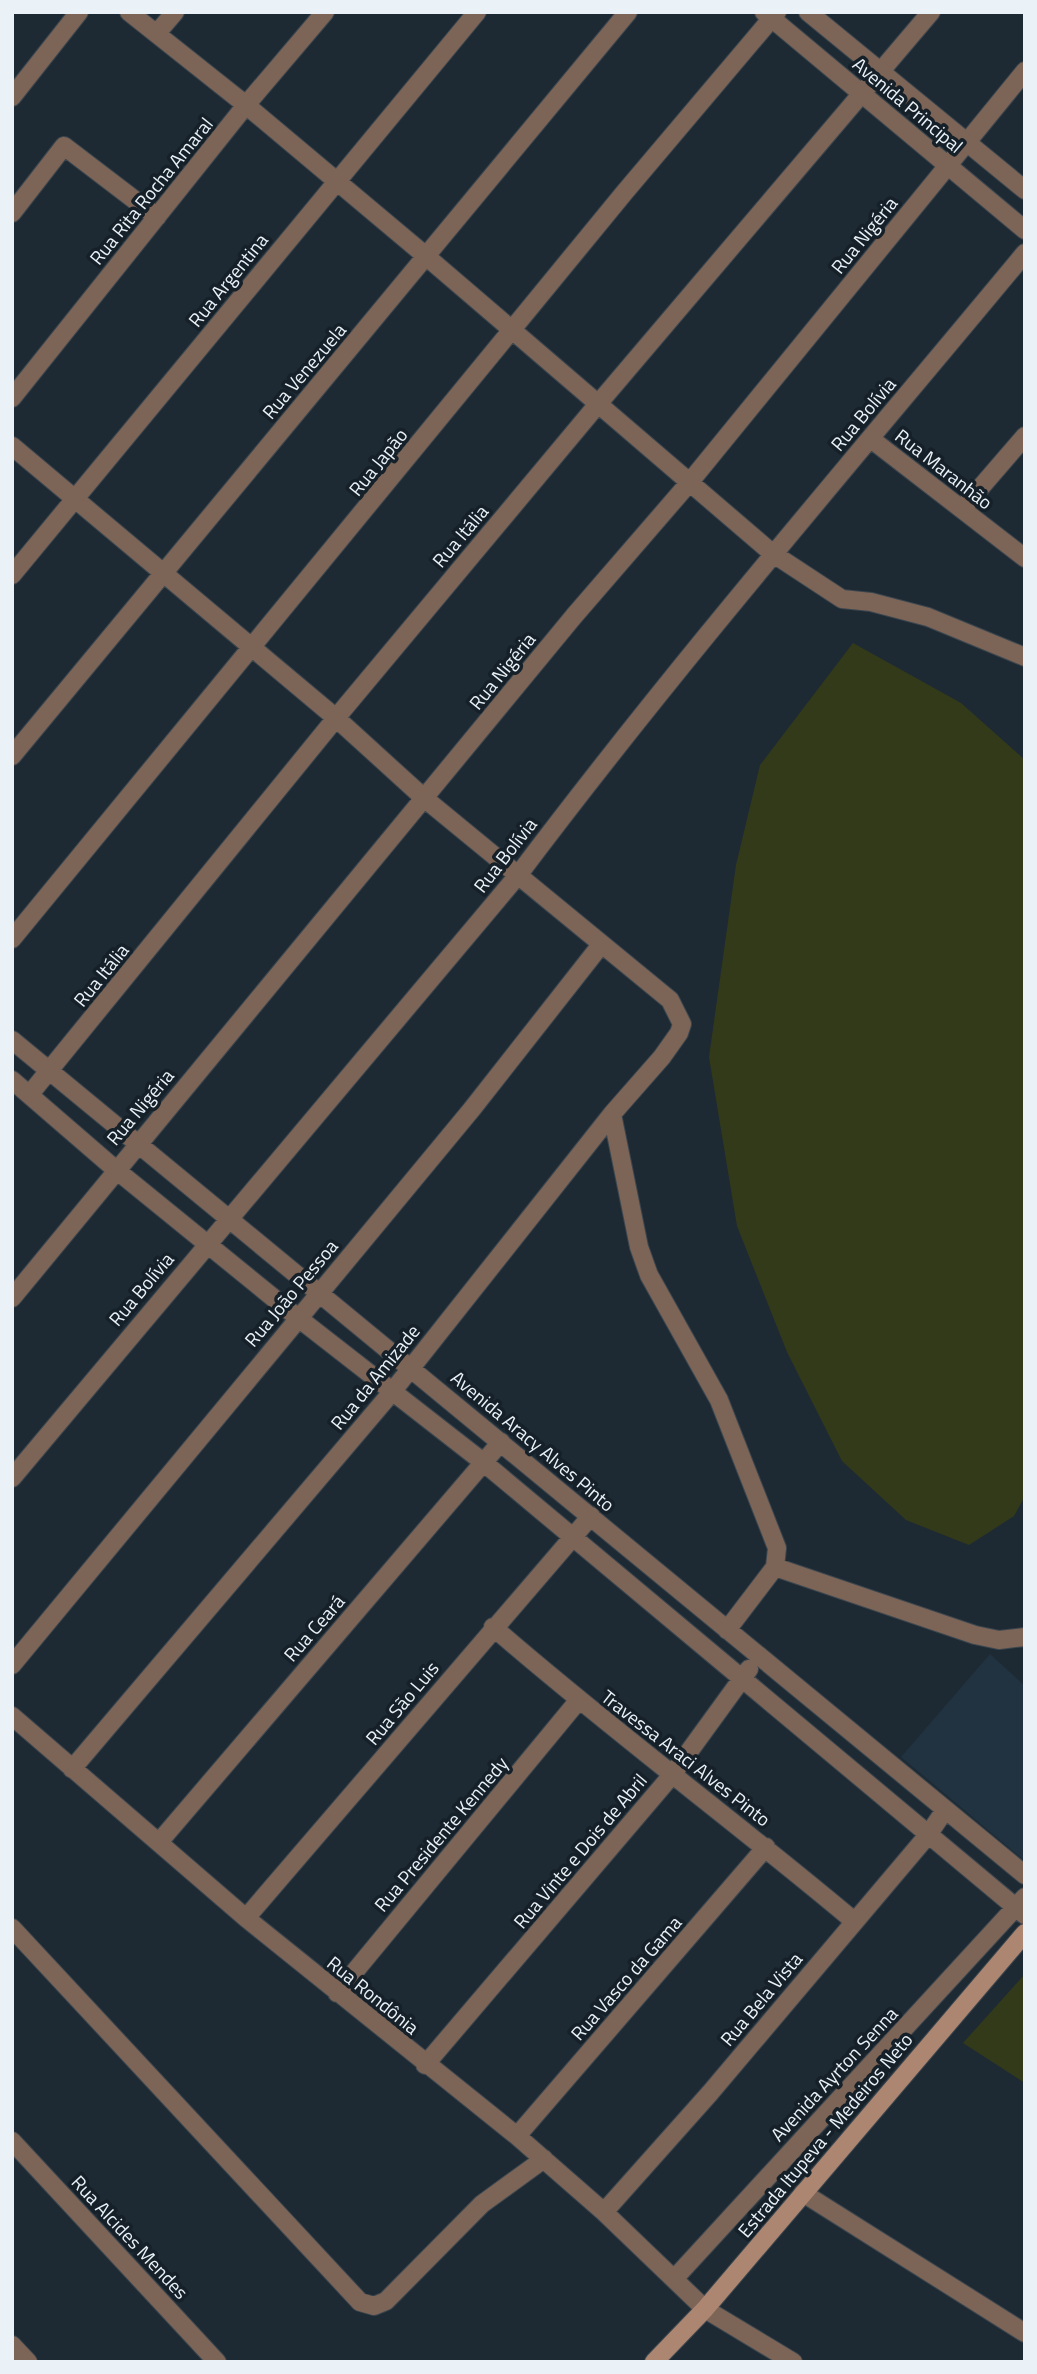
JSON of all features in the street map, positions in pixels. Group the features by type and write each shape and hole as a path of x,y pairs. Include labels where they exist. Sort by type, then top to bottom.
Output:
{"main road":[{"name":"Estrada Itupeva - Medeiros Neto","path":"654,2362 705,2309 1025,1933"}],"street":[{"path":"12,97 79,12"},
{"path":"130,12 427,257 772,553 842,599 872,602 928,617 1025,657"},
{"path":"157,33 175,12"},
{"name":"Rua Rita Rocha Amaral","path":"12,398 246,105 325,12"},
{"name":"Rua Argentina","path":"12,575 77,500 477,12"},
{"name":"Rua Venezuela","path":"12,756 628,12"},
{"name":"Avenida Principal","path":"808,12 1025,190"},
{"name":"Rua Itália","path":"30,1094 598,404 864,95 931,12"},
{"name":"Avenida Principal","path":"771,14 1025,230"},
{"name":"Rua Japão","path":"12,939 252,650 771,14"},
{"name":"Rua Nigéria","path":"12,1297 424,797 689,483 966,140 1025,71"},
{"path":"12,213 64,146 156,217"},
{"name":"Rua Bolívia","path":"12,1478 207,1242 519,874 595,773 772,553 871,439 1025,253"},
{"path":"962,509 1025,436"},
{"name":"Rua Maranhão","path":"871,439 1025,558"},
{"path":"12,446 336,719 424,797 519,874 600,946"},
{"name":"Rua da Amizade","path":"72,1769 412,1368 679,1033 682,1024 670,1000 600,946"},
{"name":"Rua João Pessoa","path":"12,1665 472,1109 600,946"},
{"name":"Avenida Aracy Alves Pinto","path":"12,1040 591,1516 757,1657 1025,1875"},
{"path":"12,1080 115,1169 483,1462 928,1835 1022,1906"},
{"path":"612,1114 639,1247 649,1275 719,1400 777,1548 775,1567 726,1630"},
{"name":"Rua Ceará","path":"160,1841 501,1442"},
{"name":"Rua São Luis","path":"246,1918 591,1516"},
{"path":"775,1567 975,1635 999,1640 1025,1637"},
{"name":"Travessa Araci Alves Pinto","path":"493,1627 578,1701 766,1847 854,1921"},
{"name":"Rua Vinte e Dois de Abril","path":"425,2065 672,1775 757,1657"},
{"name":"Rua Presidente Kennedy","path":"337,1993 578,1701"},
{"name":"Rua Rondônia","path":"12,1716 246,1918 544,2159 604,2212 705,2309 793,2362"},
{"name":"Rua Bela Vista","path":"604,2212 710,2093 928,1835 945,1810"},
{"name":"Rua Vasco da Gama","path":"517,2136 766,1847"},
{"name":"Avenida Ayrton Senna","path":"674,2279 1022,1906"},
{"path":"12,1928 360,2302 373,2305 386,2301 482,2204 544,2159"},
{"name":"Rua Alcides Mendes","path":"12,2141 218,2362"},
{"path":"803,2193 1025,2333"},
{"path":"12,2345 28,2362"}],"shaded area":[{"path":"990,1654 1025,1686 1025,1861 901,1757"}],"green space":[{"path":"853,643 961,703 1025,760 1025,1496 1014,1516 969,1545 906,1520 842,1461 787,1352 737,1226 709,1057 736,865 760,765"},
{"path":"1025,1974 1025,2083 963,2043"}]}
